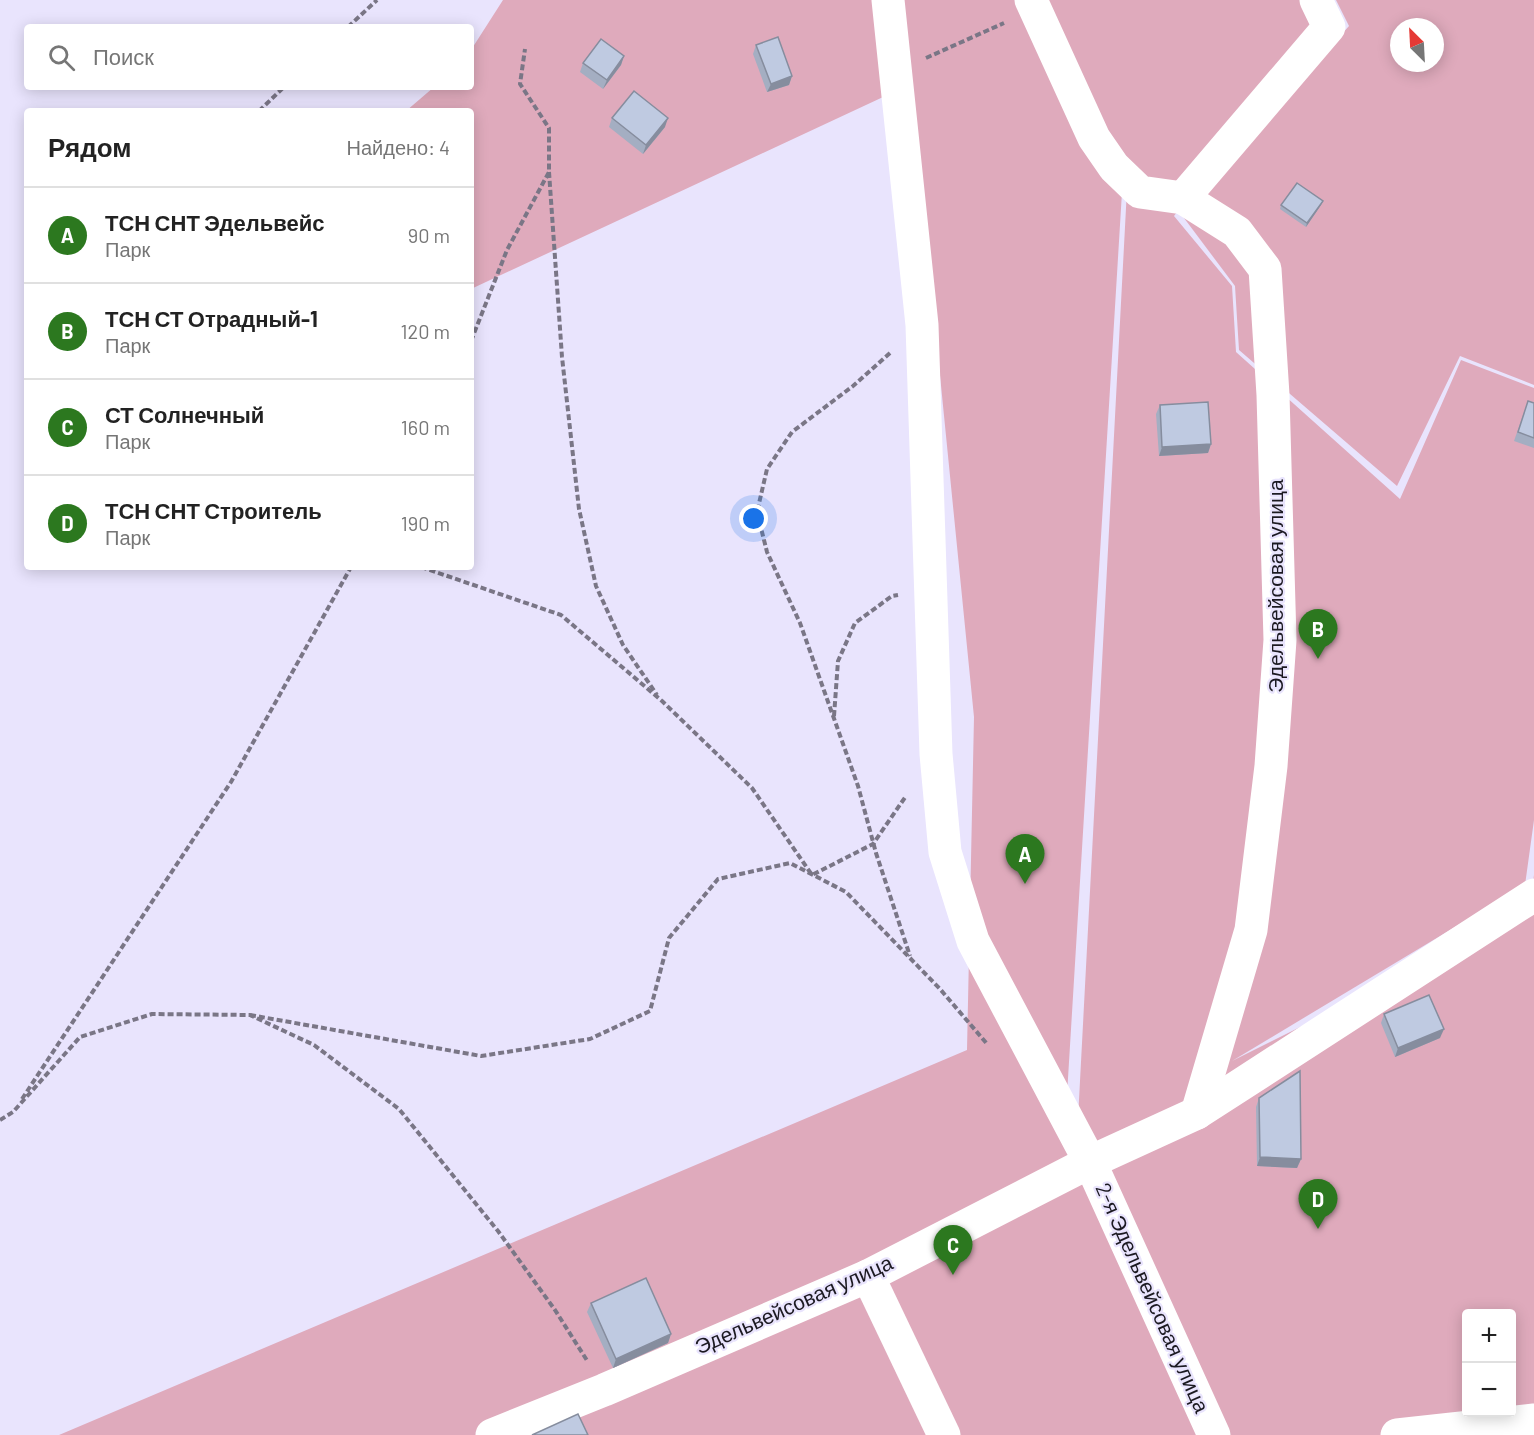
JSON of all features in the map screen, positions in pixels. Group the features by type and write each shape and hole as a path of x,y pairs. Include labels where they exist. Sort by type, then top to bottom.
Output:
{"street":[{"name":"2-я Эдельвейсовая улица","path":"888,0 922,325 936,754 945,852 973,941 1090,1162 1214,1435"},
{"path":"1033,5 1094,138 1114,167 1140,192 1183,198 1329,27 1316,0"},
{"name":"Эдельвейсовая улица","path":"1183,198 1237,232 1265,269 1274,395 1280,640 1271,766 1251,930 1197,1113"},
{"name":"Эдельвейсовая улица","path":"492,1435 604,1390 868,1276 1090,1162 1197,1113 1534,895"},
{"path":"868,1276 944,1435"},
{"path":"1397,1435 1534,1420"}],"path":[{"path":"351,24 376,0"},
{"path":"896,72 1033,5"},
{"path":"525,49 520,84 549,128 549,172 562,357 579,509 596,586 623,645 662,701"},
{"path":"262,108 281,90"},
{"path":"474,333 507,250 549,172"},
{"path":"911,959 873,844 858,786 800,623 767,552 757,512 767,470 792,432 853,386 922,325"},
{"path":"13,1112 231,782 349,570"},
{"path":"430,570 561,615 662,701 752,788 812,875"},
{"path":"833,719 838,661 855,623 892,596 930,585"},
{"path":"812,875 873,844 936,754"},
{"path":"0,1122 13,1112 80,1037 152,1014 250,1015 481,1056 590,1039 650,1011 669,938 718,879 790,863 846,892 940,989 993,1050"},
{"path":"250,1015 314,1045 399,1109 504,1240 555,1310 604,1390"}],"shaded area":[{"path":"503,0 1308,0 1318,25 1174,216 1232,286 1236,352 1400,499 1461,360 1534,388 1534,820 1525,885 1232,1061 1529,913 1534,875 1534,1435 59,1435 967,1050 974,717 911,84 474,288 474,108 410,108 430,90 474,90 474,45","holes":["1127,189 1077,1138 1064,1144 1122,192"]},
{"path":"1336,0 1534,0 1534,385 1460,356 1397,486 1239,350 1235,286 1181,214 1349,26"}],"building":[{"path":"778,37 792,76 771,84 756,45"},
{"path":"601,39 624,56 607,80 583,63"},
{"path":"634,91 668,118 646,145 612,118"},
{"path":"1297,183 1323,201 1307,223 1281,205"},
{"path":"1528,401 1534,403 1534,438 1518,432"},
{"path":"1208,402 1211,444 1162,447 1160,405"},
{"path":"1429,995 1444,1029 1398,1048 1384,1014"},
{"path":"1300,1071 1301,1159 1260,1157 1259,1098"},
{"path":"646,1278 671,1334 616,1359 591,1303"},
{"path":"578,1414 588,1435 532,1435"}],"place":[{"name":"ТСН СТ Отрадный-1","path":"1318,659"},
{"name":"ТСН СНТ Эдельвейс","path":"1025,884"},
{"name":"ТСН СНТ Строитель","path":"1318,1229"},
{"name":"СТ Солнечный","path":"953,1275"}]}
